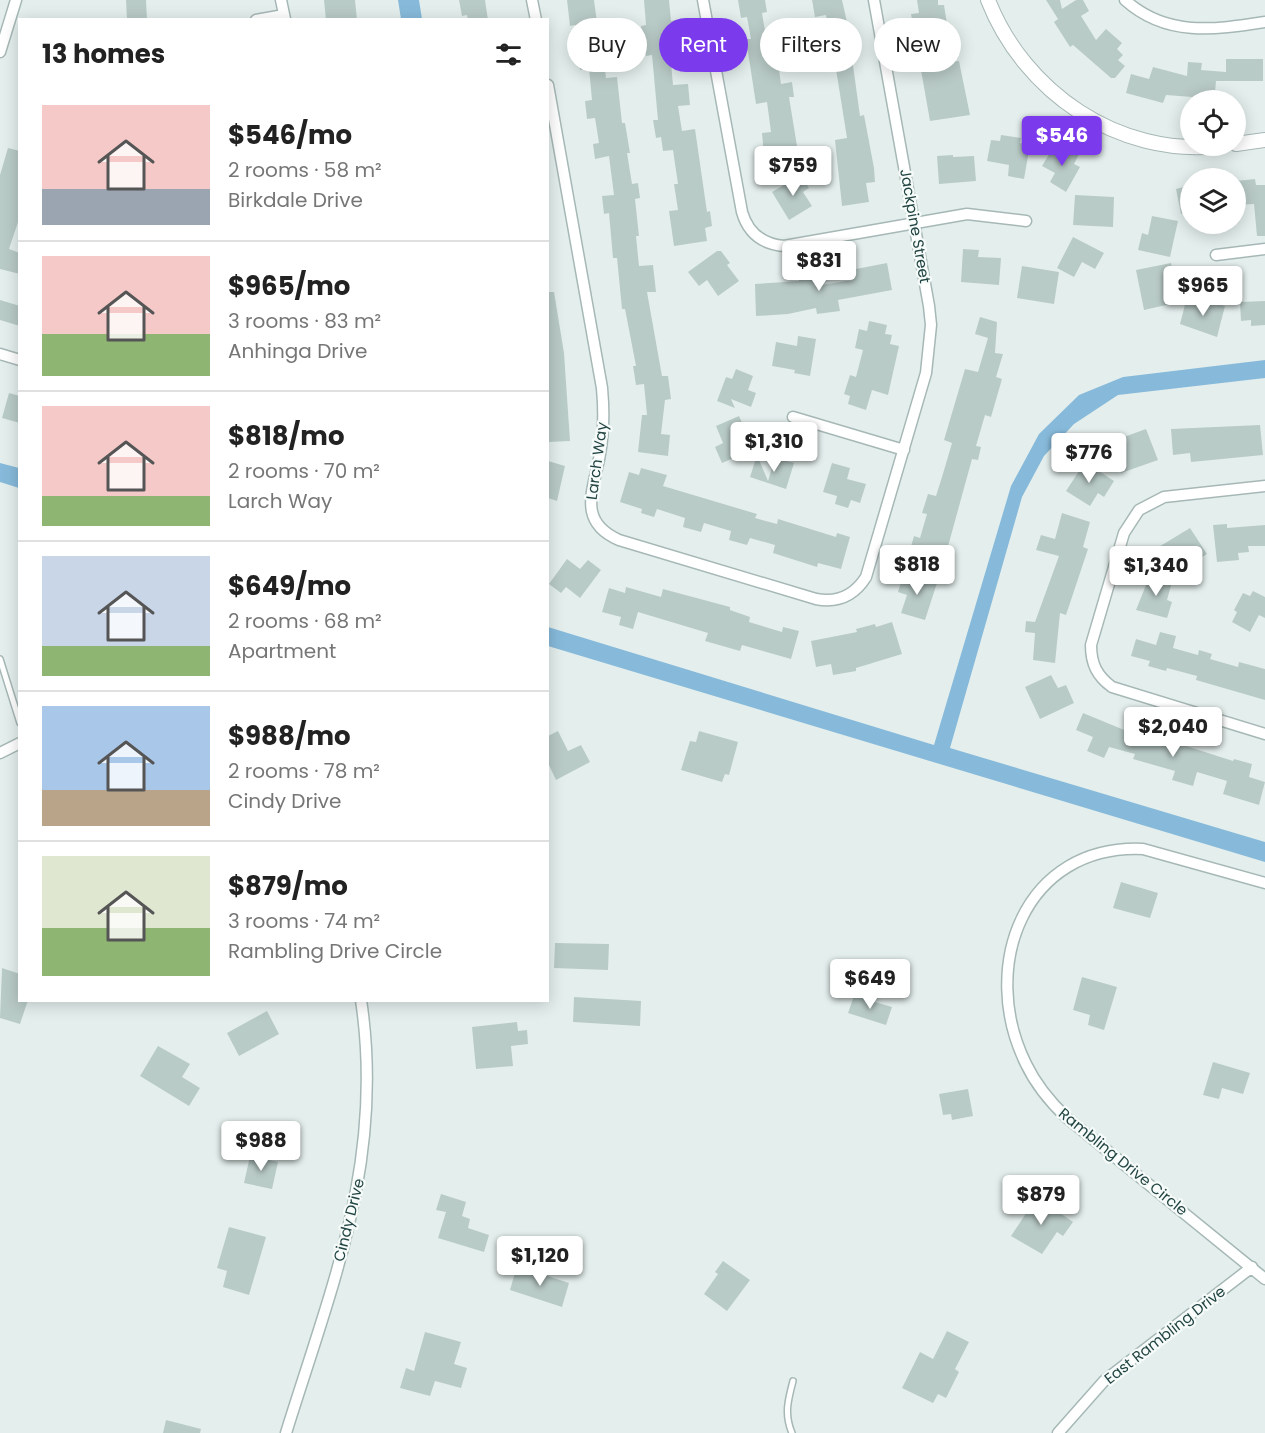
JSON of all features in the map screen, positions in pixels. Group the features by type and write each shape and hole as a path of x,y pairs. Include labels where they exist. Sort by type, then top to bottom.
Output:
{"street":[{"path":"0,52 16,0"},
{"path":"281,0 285,17"},
{"path":"532,0 536,18"},
{"path":"703,0 744,221 756,237 774,246 784,246 967,214 1026,221"},
{"name":"Jackpine Street","path":"874,0 915,223 931,326 927,373 904,450"},
{"path":"988,0 1010,45 1048,89 1080,113 1106,127 1143,140 1180,146"},
{"path":"1125,0 1149,17 1183,28 1201,30 1265,22"},
{"name":"Larch Way","path":"549,91 602,388 604,426 590,498 592,513 602,530 619,540 816,599 835,600 853,592 866,577 904,450"},
{"path":"1246,143 1265,140"},
{"path":"1216,255 1265,249"},
{"path":"0,354 18,359"},
{"path":"793,417 904,450"},
{"path":"1265,486 1164,497 1147,504 1128,524 1091,645 1093,665 1104,681 1121,691 1265,734"},
{"path":"0,753 18,744"},
{"name":"Rambling Drive Circle","path":"1265,883 1143,849 1124,848 1096,853 1069,864 1035,894 1020,919 1009,960 1007,994 1010,1018 1025,1062 1043,1092 1067,1118 1265,1279"},
{"name":"Cindy Drive","path":"286,1433 350,1226 359,1186 368,1106 368,1065 361,1002"},
{"name":"East Rambling Drive","path":"1058,1433 1104,1381 1252,1267"}],"lane":[{"path":"0,659 18,717"},
{"path":"792,1433 786,1420 787,1402 793,1381"}],"water":[{"path":"398,0 419,0 422,18 401,18"},
{"path":"1265,360 1265,378 1118,395 1074,424 1044,456 1022,497 950,748 1265,842 1265,862 549,646 549,627 934,745 1011,486 1039,434 1079,395 1123,377"},
{"path":"0,463 18,468 18,488 0,482"}],"building":[{"path":"126,0 146,0 147,18 127,18"},
{"path":"324,0 355,0 357,18 326,18"},
{"path":"459,0 485,0 488,18 462,16"},
{"path":"567,0 594,0 596,18 569,18"},
{"path":"644,0 669,0 671,18 659,18 659,72 672,72 673,85 688,84 690,105 678,106 682,131 695,129 707,212 710,211 712,226 705,228 707,241 674,246 669,211 678,210 674,184 678,184 673,150 663,151 661,137 656,138 653,120 658,120 652,55 647,56"},
{"path":"738,0 765,0 767,12 762,13 763,18 760,18 760,72 779,72 781,84 792,82 794,97 789,97 797,146 792,146 794,168 772,170 770,154 764,155 762,133 771,132 767,102 756,104 748,52 748,39 751,39 748,18 741,18"},
{"path":"812,0 842,0 846,18 826,18 826,15 815,17"},
{"path":"917,0 938,0 938,5 944,5 946,18 912,18 911,14 919,13"},
{"path":"1046,0 1060,0 1062,9 1076,0 1083,0 1089,11 1081,16 1096,40 1106,29 1122,43 1117,49 1123,55 1118,60 1125,66 1115,78 1111,78 1073,45 1070,47 1054,22 1058,19"},
{"path":"1226,59 1263,59 1263,81 1216,81 1215,90 1180,90 1180,96 1166,95 1163,103 1126,93 1131,74 1149,79 1153,67 1187,76 1188,62 1202,63 1201,70 1226,72"},
{"path":"961,71 970,115 930,121 921,72"},
{"path":"589,72 605,72 606,78 617,77 622,123 625,123 630,153 627,153 632,184 638,183 640,198 635,199 639,266 653,265 656,292 647,292 662,376 668,376 671,399 665,400 661,434 670,435 668,456 638,452 642,415 647,415 644,384 636,385 633,366 636,366 625,309 622,309 617,258 613,258 609,213 604,214 602,196 614,195 609,156 595,159 593,144 599,143 595,118 587,119 585,101 592,100"},
{"path":"836,72 854,72 860,116 864,115 875,182 866,183 869,202 842,206 835,140 847,138"},
{"path":"1001,135 1021,138 1020,143 1030,145 1024,179 1008,176 1009,165 987,161 991,140 1000,141"},
{"path":"1054,146 1066,153 1069,149 1079,154 1074,164 1080,167 1066,192 1050,182 1055,173 1042,166"},
{"path":"8,148 18,150 18,222 9,249 18,252 18,274 0,269 0,175"},
{"path":"953,155 953,157 974,156 976,181 939,184 937,156"},
{"path":"801,175 809,188 803,192 812,206 789,220 772,192"},
{"path":"1255,179 1256,185 1265,185 1265,236 1257,236 1254,204 1246,204 1246,180"},
{"path":"1180,188 1180,209 1176,189"},
{"path":"1075,195 1114,197 1113,227 1073,225"},
{"path":"1152,216 1178,221 1170,257 1138,250 1142,233 1148,235"},
{"path":"1073,237 1104,253 1095,269 1082,262 1074,277 1057,268"},
{"path":"963,249 979,250 978,257 1001,258 999,285 961,282"},
{"path":"717,251 721,251 730,263 727,265 739,281 718,296 707,280 699,286 688,272"},
{"path":"887,263 892,290 838,300 840,311 817,314 816,308 788,314 756,316 755,284 799,281 799,277 814,275 815,286 853,280 851,270"},
{"path":"1171,263 1175,281 1170,282 1175,303 1144,310 1136,270"},
{"path":"1022,266 1059,272 1054,304 1017,298"},
{"path":"549,292 554,292 564,353 570,441 549,442"},
{"path":"0,300 18,305 18,325 0,320"},
{"path":"1186,301 1204,305 1205,301 1225,306 1217,337 1180,324"},
{"path":"1265,301 1265,325 1251,326 1251,320 1241,321 1240,302"},
{"path":"980,317 997,322 995,353 1003,354 996,377 1002,379 991,417 985,415 976,446 981,447 978,460 972,459 944,561 910,550 914,536 920,538 927,514 922,513 928,494 936,496 942,477 952,443 944,440 965,369 978,372 988,338 975,334"},
{"path":"869,321 887,325 885,334 892,335 890,344 899,346 888,395 872,390 866,410 848,404 850,396 844,394 850,375 856,377 863,350 855,348 859,329 867,331"},
{"path":"798,336 816,339 810,376 794,373 795,370 772,366 776,342 797,346"},
{"path":"736,369 753,376 748,390 756,393 751,407 731,399 735,408 717,401 726,377 732,379"},
{"path":"9,393 18,395 18,422 2,418"},
{"path":"739,416 754,449 722,463 715,447 723,443 716,426"},
{"path":"1260,425 1263,455 1191,462 1190,453 1173,455 1171,429"},
{"path":"1146,429 1158,460 1121,473 1110,442"},
{"path":"757,455 768,481 775,458 794,463 786,489 750,477"},
{"path":"549,461 565,466 557,501 549,498"},
{"path":"1085,462 1114,481 1104,497 1098,493 1090,506 1066,491"},
{"path":"832,463 850,468 847,479 866,484 860,503 851,500 848,508 835,504 837,496 823,492"},
{"path":"641,468 667,475 663,486 757,514 755,518 777,524 778,519 836,537 837,533 850,537 841,569 818,563 817,567 773,553 775,545 750,538 747,545 729,540 731,531 704,523 701,532 683,527 685,518 657,509 654,517 641,513 642,509 620,502 629,472 639,475"},
{"path":"1062,513 1090,522 1083,547 1088,549 1066,615 1060,613 1055,663 1033,660 1035,633 1025,632 1026,621 1035,622 1059,556 1036,550 1041,535 1055,539"},
{"path":"1227,524 1227,528 1265,525 1265,546 1248,546 1249,552 1238,553 1239,560 1217,562 1213,525"},
{"path":"1190,528 1207,554 1174,574 1157,548"},
{"path":"567,559 580,569 588,560 601,570 580,598 566,587 561,593 549,584"},
{"path":"904,573 937,583 925,620 901,613 907,595 898,592"},
{"path":"1150,575 1172,582 1167,600 1172,602 1167,618 1136,610"},
{"path":"626,587 661,597 663,589 730,607 730,610 750,617 749,622 782,632 783,627 799,631 791,659 742,645 740,651 705,641 708,633 638,612 633,629 619,625 621,617 602,612 609,588 625,593"},
{"path":"1253,591 1265,597 1265,618 1259,615 1250,632 1232,622 1237,612 1234,610 1243,593 1250,596"},
{"path":"892,622 902,654 856,668 856,671 833,675 831,664 816,667 811,641 857,632 856,629 875,624 876,627"},
{"path":"1160,632 1176,636 1173,648 1198,655 1199,650 1212,654 1210,659 1238,667 1239,662 1265,669 1265,700 1196,680 1197,676 1167,668 1166,671 1148,666 1150,661 1131,656 1136,639 1156,645"},
{"path":"1051,675 1058,688 1066,685 1074,703 1040,719 1025,687"},
{"path":"1083,713 1129,732 1130,728 1233,761 1234,759 1252,764 1249,777 1265,782 1259,805 1223,794 1227,781 1197,772 1193,786 1172,780 1175,771 1133,759 1135,754 1109,747 1104,758 1087,751 1093,737 1076,730"},
{"path":"558,731 568,751 581,745 590,762 556,780 549,765 549,736"},
{"path":"699,731 738,742 729,775 725,774 722,782 681,770 690,741 696,742"},
{"path":"1121,882 1158,893 1150,918 1113,908"},
{"path":"555,943 609,944 608,970 554,968"},
{"path":"2,968 18,973 18,1002 27,1002 20,1024 0,1018"},
{"path":"880,973 883,989 872,992 868,975"},
{"path":"1082,977 1117,987 1104,1030 1088,1025 1090,1015 1073,1010"},
{"path":"854,996 892,1007 886,1025 848,1013"},
{"path":"574,997 641,1001 640,1026 573,1022"},
{"path":"267,1011 279,1034 239,1056 227,1033"},
{"path":"517,1022 518,1031 527,1030 528,1044 511,1046 513,1066 476,1069 472,1027"},
{"path":"158,1046 190,1064 182,1077 200,1088 189,1106 140,1076"},
{"path":"1213,1062 1250,1073 1243,1094 1222,1088 1219,1099 1203,1095"},
{"path":"968,1089 973,1116 952,1120 951,1114 943,1115 939,1094"},
{"path":"250,1156 278,1162 272,1189 244,1183"},
{"path":"441,1194 466,1202 462,1216 470,1219 468,1228 489,1235 484,1252 438,1238 446,1212 436,1210"},
{"path":"1037,1197 1073,1222 1063,1236 1057,1232 1042,1254 1011,1236"},
{"path":"229,1227 266,1237 249,1295 223,1287 227,1271 217,1268"},
{"path":"723,1261 750,1280 727,1311 704,1294 718,1274 715,1272"},
{"path":"517,1266 569,1283 562,1307 510,1290"},
{"path":"947,1331 969,1342 955,1369 959,1372 946,1398 938,1394 933,1403 902,1388 920,1352 933,1359"},
{"path":"425,1332 461,1342 454,1364 467,1368 461,1388 435,1381 430,1396 400,1388 406,1368 414,1371"},
{"path":"166,1420 201,1429 200,1433 163,1433"}]}
